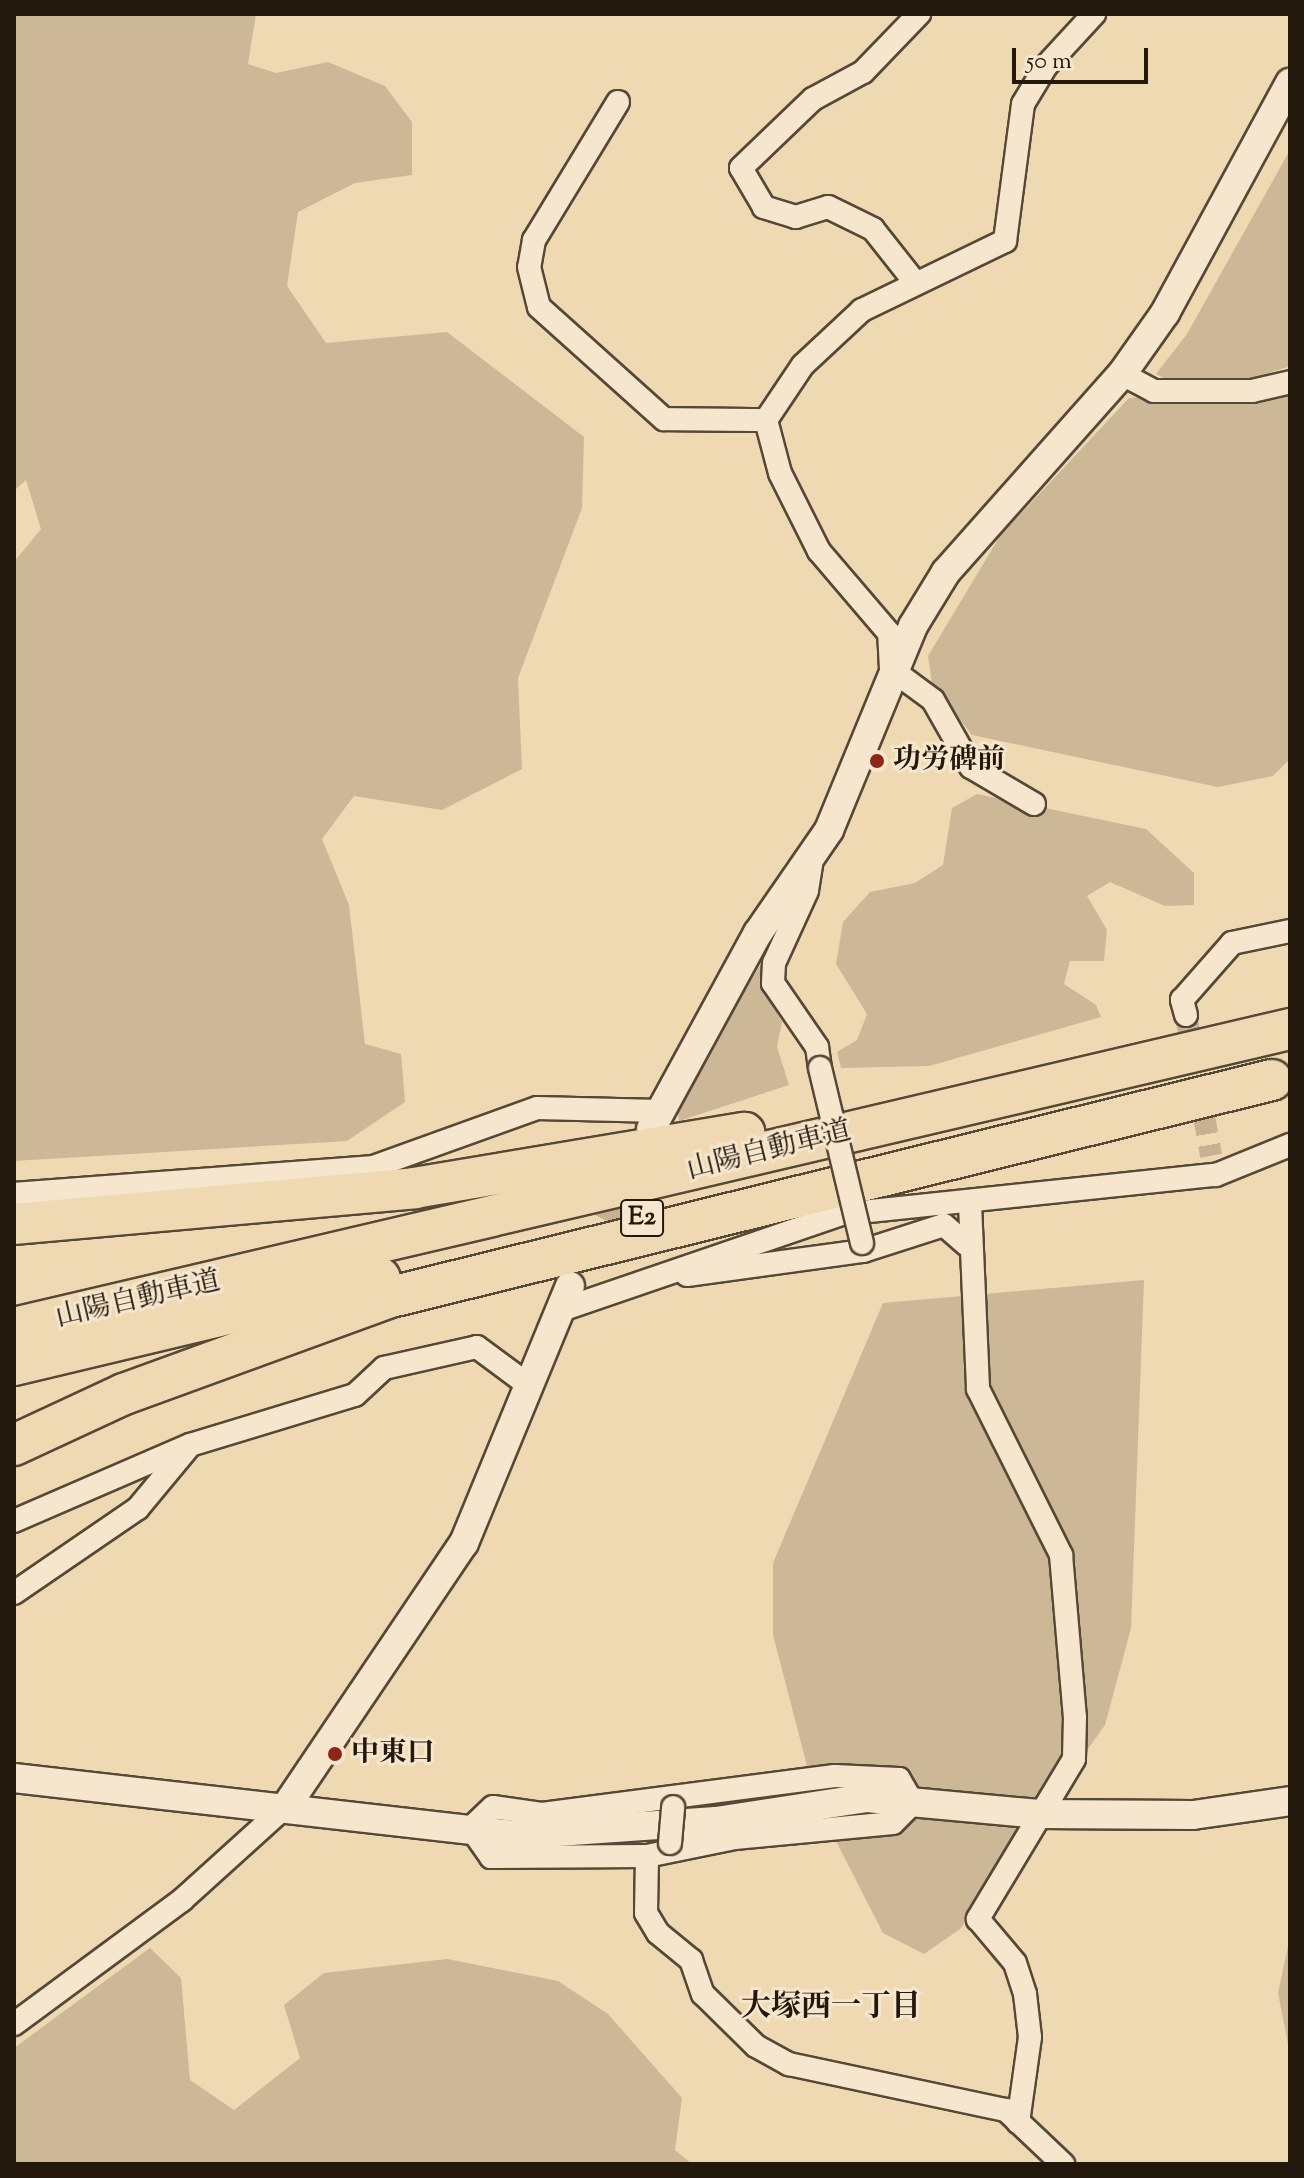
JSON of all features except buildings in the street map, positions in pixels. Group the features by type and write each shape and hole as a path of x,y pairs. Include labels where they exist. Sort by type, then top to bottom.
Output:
{"highway":[{"name":"山陽自動車道","path":"14,1328 944,1105 1290,1029"},
{"name":"山陽自動車道","path":"14,1365 1281,1078"},
{"path":"14,1445 124,1394 391,1297 1281,1078"},
{"path":"14,1224 414,1188 944,1105"}],"street":[{"path":"914,281 873,229 828,207 796,217 764,207 741,168 813,99 863,72 919,14"},
{"path":"891,669 889,633 819,551 780,473 766,420 803,365 862,310 914,281 1005,241 1023,104 1046,66 1094,14"},
{"path":"14,1194 373,1167 537,1108 655,1120 752,943 812,859 854,774 891,669 946,572 1122,374 1165,313 1290,83"},
{"path":"618,102 534,240 529,267 539,307 664,419 766,420"},
{"path":"1122,374 1154,391 1252,391 1290,382"},
{"path":"891,669 933,700 971,767 1034,804"},
{"path":"812,859 807,891 774,963 773,983 817,1047 862,1247"},
{"path":"1186,1015 1182,1000 1232,943 1290,931"},
{"path":"14,2024 182,1900 287,1805 464,1543 566,1298 678,1272 751,1239 842,1214 970,1204 1214,1165 1290,1145"},
{"path":"970,1204 967,1245 978,1389 1061,1555 1074,1759 978,1919 1015,1963 1025,1994 1030,2037 1018,2122"},
{"path":"678,1272 694,1278 764,1261 862,1247 944,1225 967,1245"},
{"path":"14,1521 190,1445 355,1395 384,1368 477,1347 531,1387"},
{"path":"14,1593 138,1508 190,1445"},
{"path":"471,1828 493,1807 542,1814 674,1802 835,1776 899,1779 913,1803"},
{"path":"14,1778 287,1805 471,1828 591,1833 867,1798 1039,1814 1193,1815 1290,1801"},
{"path":"674,1802 646,1913 658,1933 691,1960 703,1994 756,2046 789,2064 1006,2110 1063,2164"},
{"path":"471,1828 491,1857 662,1850 893,1823 913,1803"}],"shaded area":[{"path":"14,14 256,14 248,64 276,73 328,62 385,86 412,122 412,175 355,183 298,212 287,286 326,343 447,332 584,437 582,508 518,678 522,769 442,810 354,796 322,839 349,905 365,1044 401,1054 405,1102 347,1141 14,1161 14,562 41,529 26,480 14,491"},
{"path":"1290,150 1290,366 1246,381 1169,381 1156,374 1187,334"},
{"path":"1290,390 1290,759 1273,776 1218,787 972,735 932,683 928,656 1000,536 1129,398"},
{"path":"977,794 1146,829 1194,873 1194,905 1165,906 1110,882 1087,896 1107,930 1104,961 1070,961 1064,984 1096,1005 1101,1017 929,1066 841,1068 837,1052 857,1040 867,1014 836,964 843,922 870,892 915,883 943,865 952,808"},
{"path":"762,962 763,990 782,1022 777,1047 789,1085 679,1121 677,1105"},
{"path":"1144,1280 1131,1628 1105,1725 960,1929 924,1954 883,1933 817,1804 773,1635 773,1563 883,1303"},
{"path":"1290,1937 1290,2054 1278,1993"},
{"path":"150,1948 181,1978 190,2080 234,2110 300,2058 284,2005 324,1973 447,1959 558,1981 608,2014 682,2098 675,2150 692,2164 14,2164 14,2048"}],"tunnel":[{"path":"1186,1015 1211,1156"},
{"path":"585,1257 626,1176"}],"place":[{"name":"功労碑前","path":"877,761"},
{"name":"中東口","path":"335,1754"}],"district":[{"name":"大塚西一丁目","path":"831,2008"}]}
